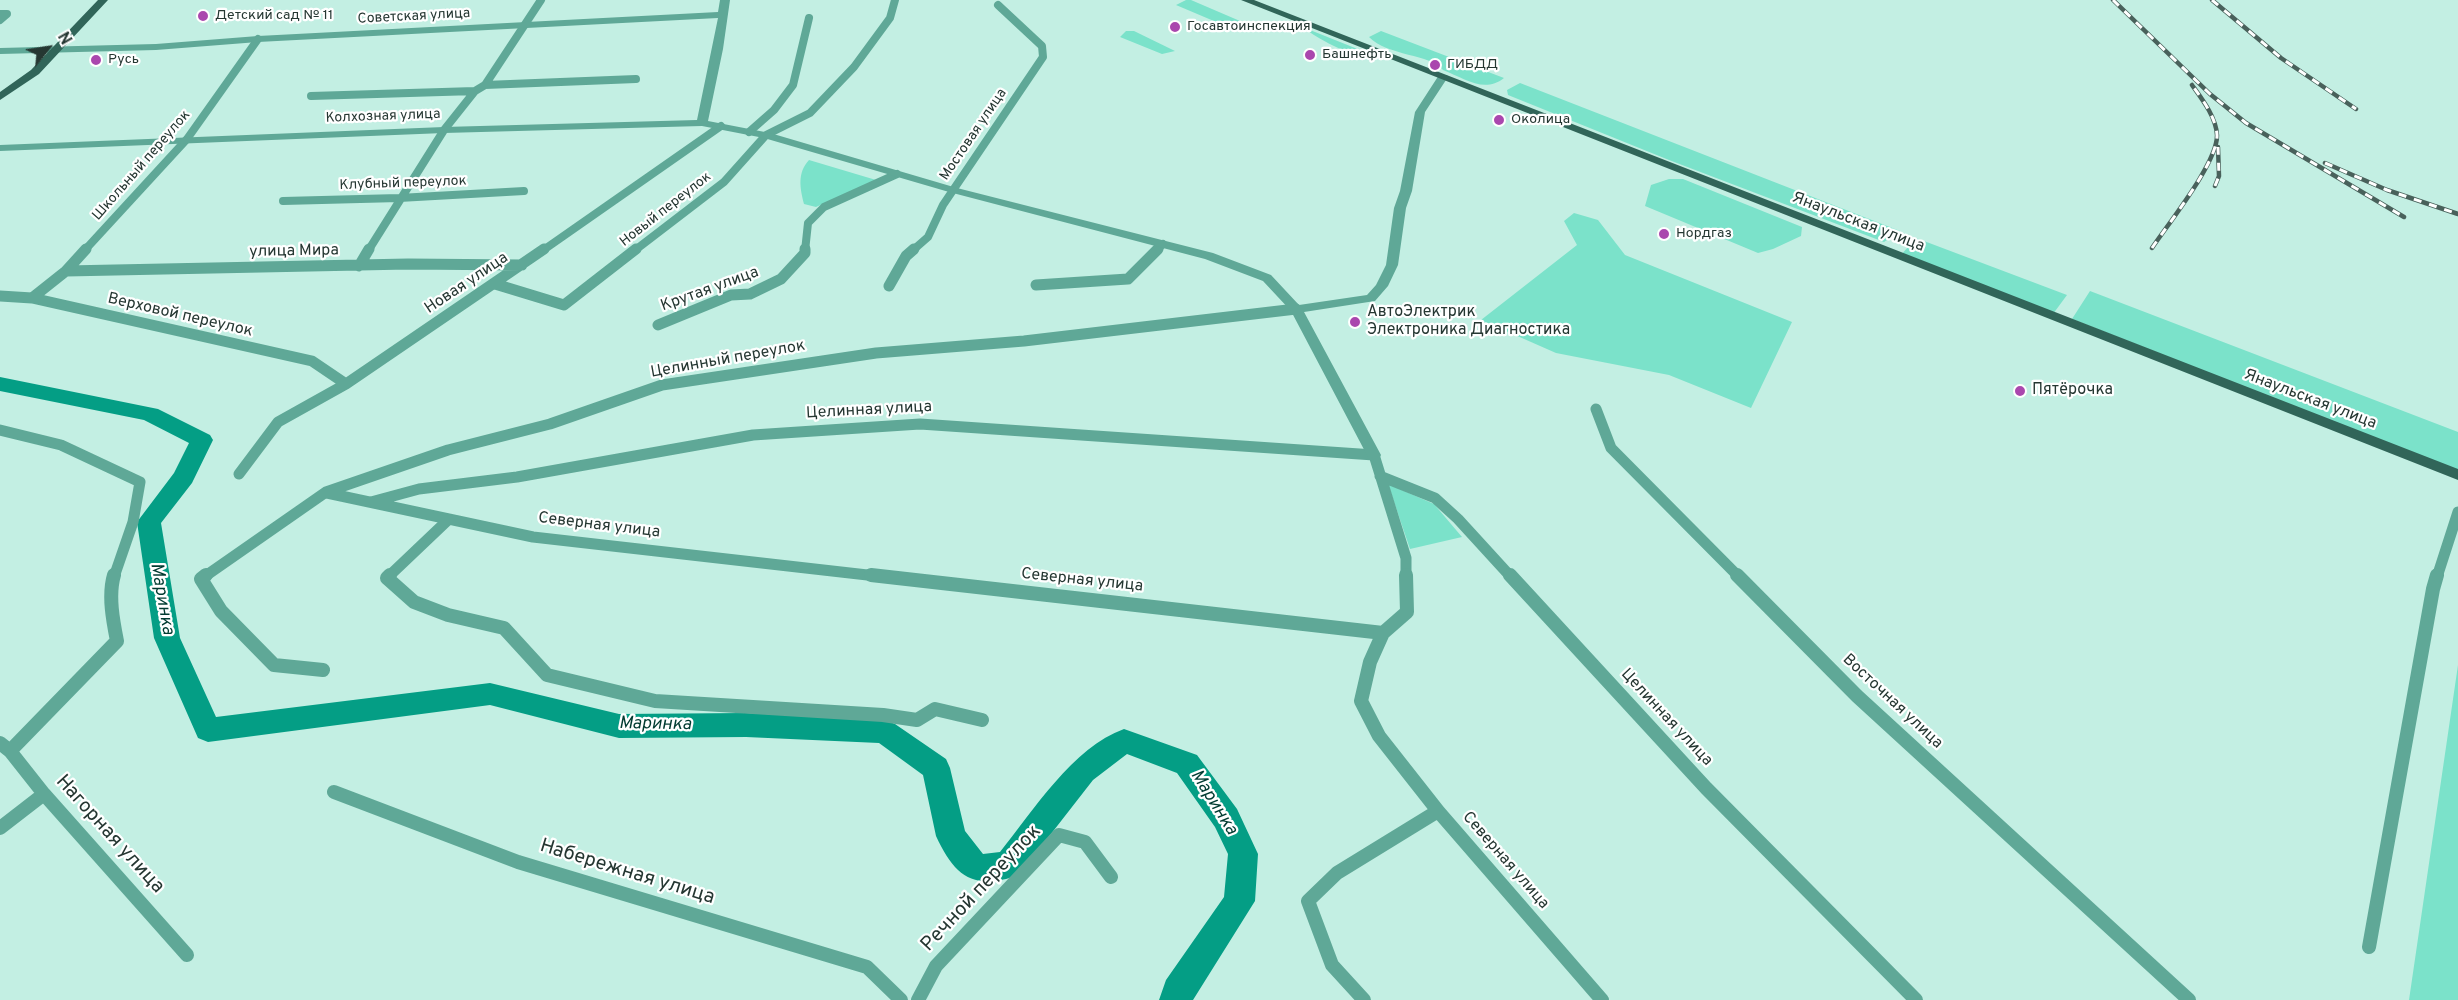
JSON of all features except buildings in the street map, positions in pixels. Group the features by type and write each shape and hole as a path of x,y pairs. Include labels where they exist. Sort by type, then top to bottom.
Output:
{"main road":[{"path":"0,97 35,72 103,0"},
{"name":"Янаульская улица","path":"1246,0 2458,475"}],"street":[{"path":"359,266 399,198 444,130 475,91 485,85 523,24 541,0"},
{"path":"702,123 718,49 721,15 725,0"},
{"name":"Новый переулок","path":"495,284 564,305 724,182 766,135 810,113 854,67 890,18 895,0"},
{"name":"Мостовая улица","path":"890,286 906,256 928,237 953,190 1043,57 1042,46 998,5"},
{"path":"0,14 6,14 0,20"},
{"name":"Советская улица","path":"0,51 156,47 258,39 721,15"},
{"path":"749,132 774,110 793,86 809,18"},
{"name":"Школьный переулок","path":"32,298 66,271 187,139 258,39"},
{"path":"1296,309 1371,298 1382,286 1392,265 1400,208 1406,191 1420,112 1443,77"},
{"path":"485,85 636,79"},
{"path":"311,96 475,91"},
{"name":"Колхозная улица","path":"0,148 187,139 702,123 766,135 953,190 1209,256 1267,278 1296,309 1330,369 1374,456"},
{"name":"Новая улица","path":"239,474 278,422 346,384 495,284 721,126"},
{"name":"Крутая улица","path":"658,325 730,295 750,294 781,279 805,253 808,223 824,207 897,174"},
{"name":"Клубный переулок","path":"283,201 399,198 524,191"},
{"path":"1036,285 1128,279 1163,244"},
{"name":"улица Мира","path":"66,271 359,266 442,262 522,265"},
{"name":"Верховой переулок","path":"0,296 32,298 312,361 346,384"},
{"name":"Целинный переулок","path":"323,670 274,665 221,611 201,579 326,492 448,450 550,424 662,386 876,353 1024,341 1296,309"},
{"name":"Восточная улица","path":"1596,409 1611,448 1857,696 2189,1000"},
{"name":"Целинная улица","path":"371,502 419,489 517,477 753,435 921,424 1119,436 1374,456"},
{"path":"0,430 61,445 140,482 133,522 112,582 113,620 117,641 5,747"},
{"path":"1374,456 1407,558 1407,612 1383,633"},
{"name":"Целинная улица","path":"1380,476 1435,498 1458,519 1706,788 1916,1000"},
{"name":"Северная улица","path":"326,492 533,537 1383,633 1370,662 1361,701 1379,736 1438,811 1602,1000"},
{"path":"2369,947 2433,589 2458,512"},
{"path":"449,519 387,578 414,602 448,615 504,628 547,675 656,701 883,715 918,720 935,709 982,720"},
{"name":"Нагорная улица","path":"5,747 187,955"},
{"name":"Набережная улица","path":"334,792 518,862 867,967 901,1000"},
{"path":"0,828 44,794"},
{"path":"1364,1000 1332,965 1308,901 1337,873 1438,811"},
{"name":"Речной переулок","path":"918,1000 936,966 1059,836 1085,842 1112,877"}],"green space":[{"path":"1191,0 1240,21 1228,27 1176,5"},
{"path":"1126,31 1134,31 1175,51 1162,54 1120,37"},
{"path":"1308,31 1380,58 1355,55 1322,40"},
{"path":"1381,31 1504,78 1489,85 1466,80 1429,61 1386,48 1369,37"},
{"path":"1520,83 1900,231 1884,242 1669,160 1508,95 1507,90"},
{"path":"809,160 876,180 816,207 804,204 801,175"},
{"path":"1669,179 1683,179 1802,227 1801,236 1758,253 1645,206 1651,185"},
{"path":"1574,213 1598,220 1625,255 1792,322 1751,408 1669,375 1556,353 1481,320 1577,245 1564,221"},
{"path":"1916,238 2067,295 2053,314 1900,256"},
{"path":"2090,291 2458,432 2458,471 2072,319"},
{"path":"1388,484 1434,504 1462,537 1410,549"},
{"path":"2458,665 2458,1000 2409,1000"}],"waterway":[{"name":"Маринка","path":"0,384 150,414 202,440 184,477 149,522 167,638 208,730 490,694 619,726 746,725 885,732 936,768 951,836 976,868 1008,865 1083,771 1124,741 1187,764 1226,818 1243,854 1239,901 1178,991 1176,1000"}],"railway":[{"path":"2113,0 2210,94 2246,123 2404,217"},
{"path":"2212,0 2281,58 2356,109"},
{"path":"2152,248 2201,176 2215,147 2217,135 2214,122 2208,108 2192,85"},
{"path":"2215,186 2219,176 2218,147"},
{"path":"2325,163 2387,190 2458,214"}],"place":[{"name":"Детский сад № 11","path":"203,16"},
{"name":"Госавтоинспекция","path":"1175,27"},
{"name":"Башнефть","path":"1310,55"},
{"name":"Русь","path":"96,60"},
{"name":"ГИБДД","path":"1435,65"},
{"name":"Околица","path":"1499,120"},
{"name":"Нордгаз","path":"1664,234"},
{"name":"АвтоЭлектрик Электроника Диагностика","path":"1355,322"},
{"name":"Пятёрочка","path":"2020,391"}]}
